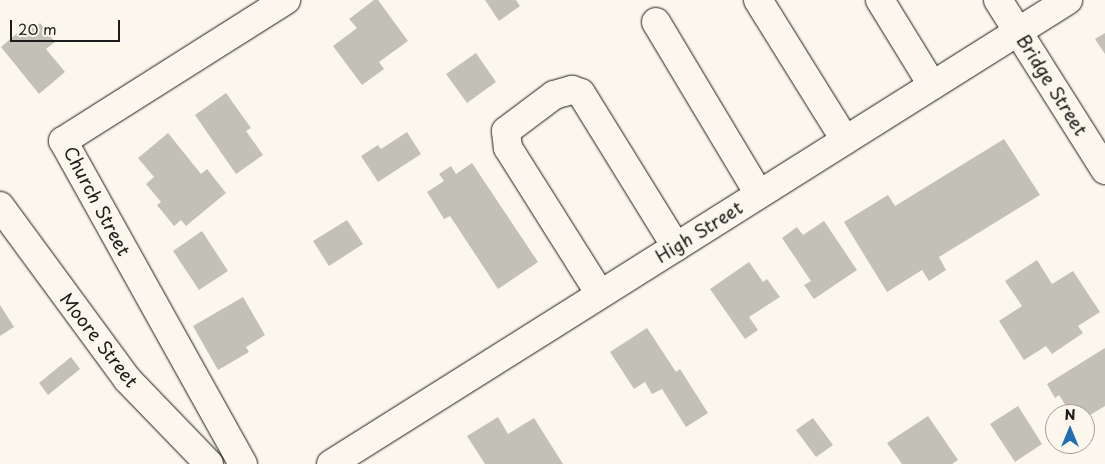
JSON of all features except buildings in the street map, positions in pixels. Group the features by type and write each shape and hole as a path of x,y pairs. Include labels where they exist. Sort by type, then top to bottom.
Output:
{"street":[{"name":"Church Street","path":"243,464 63,141 286,0"},
{"path":"758,0 845,140"},
{"path":"880,0 932,85"},
{"name":"Bridge Street","path":"998,0 1105,170"},
{"name":"High Street","path":"331,464 1068,0"},
{"path":"656,22 759,194"},
{"path":"600,294 508,148 506,131 554,95 572,90 581,93 676,247"},
{"name":"Moore Street","path":"0,206 127,379 209,464"}]}
